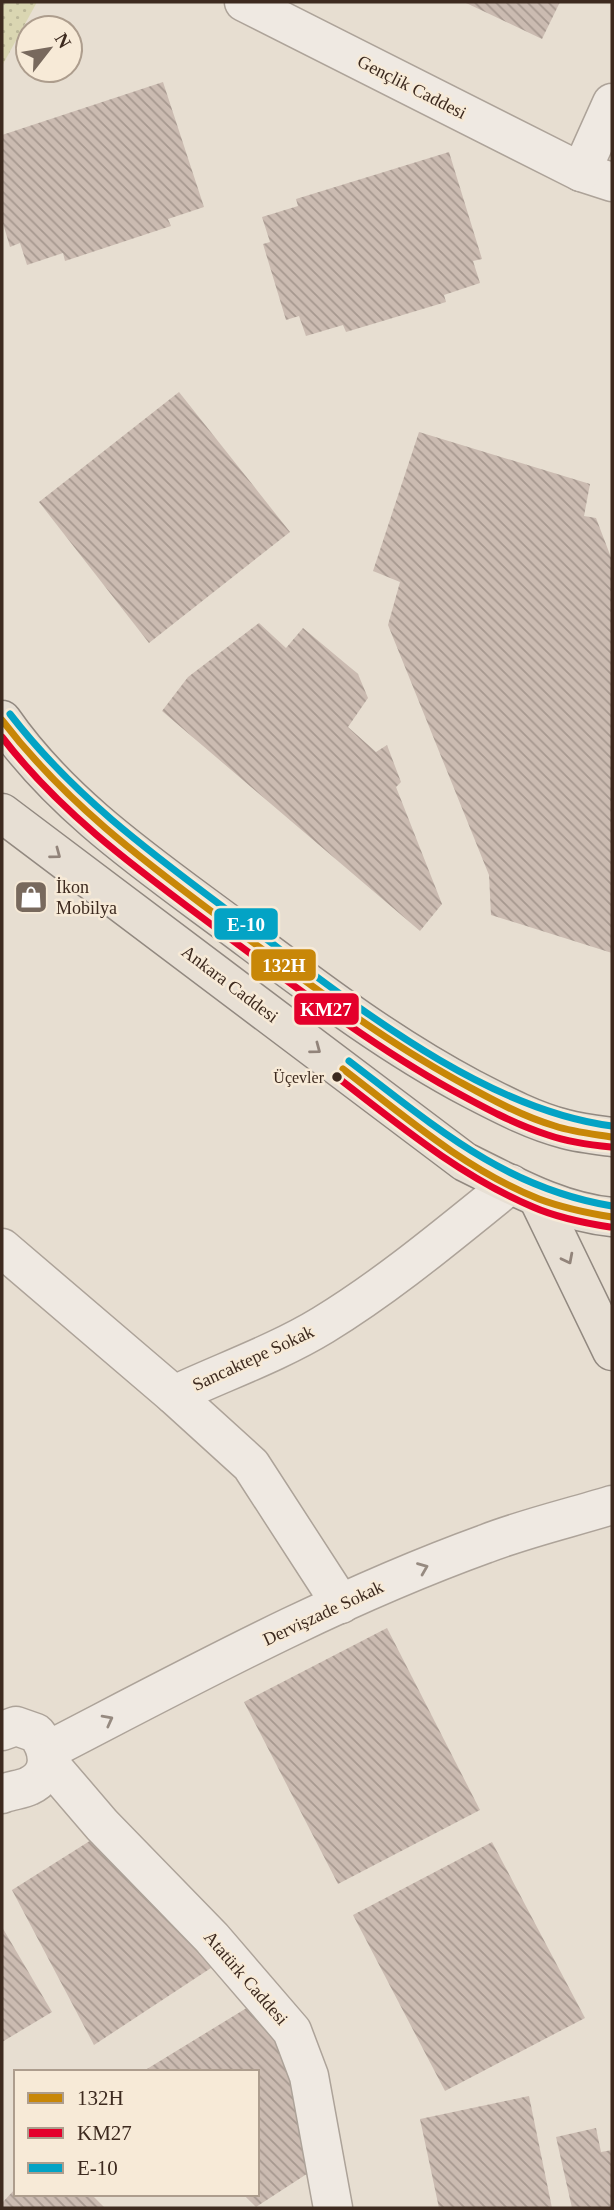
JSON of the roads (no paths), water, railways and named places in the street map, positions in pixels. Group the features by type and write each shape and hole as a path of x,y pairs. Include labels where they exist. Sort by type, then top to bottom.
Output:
{"main road":[{"path":"2,720 20,746 59,789 109,833 370,1029 447,1076 504,1106 563,1129 612,1137"},
{"name":"Ankara Caddesi","path":"2,813 466,1162 524,1191 594,1215 612,1217"},
{"path":"524,1191 612,1351"}],"street":[{"name":"Gençlik Caddesi","path":"244,2 597,177"},
{"path":"597,177 612,103"},
{"name":"Sancaktepe Sokak","path":"2,1248 174,1395 322,1326 524,1191"},
{"path":"174,1395 251,1465 341,1604"},
{"name":"Dervişzade Sokak","path":"19,1759 377,1587 486,1543 612,1505"},
{"name":"Atatürk Caddesi","path":"19,1759 102,1825 212,1938 292,2031 309,2076 333,2208"}],"place":[{"name":"İkon Mobilya","path":"31,897"},
{"name":"Üçevler","path":"337,1077"}]}
